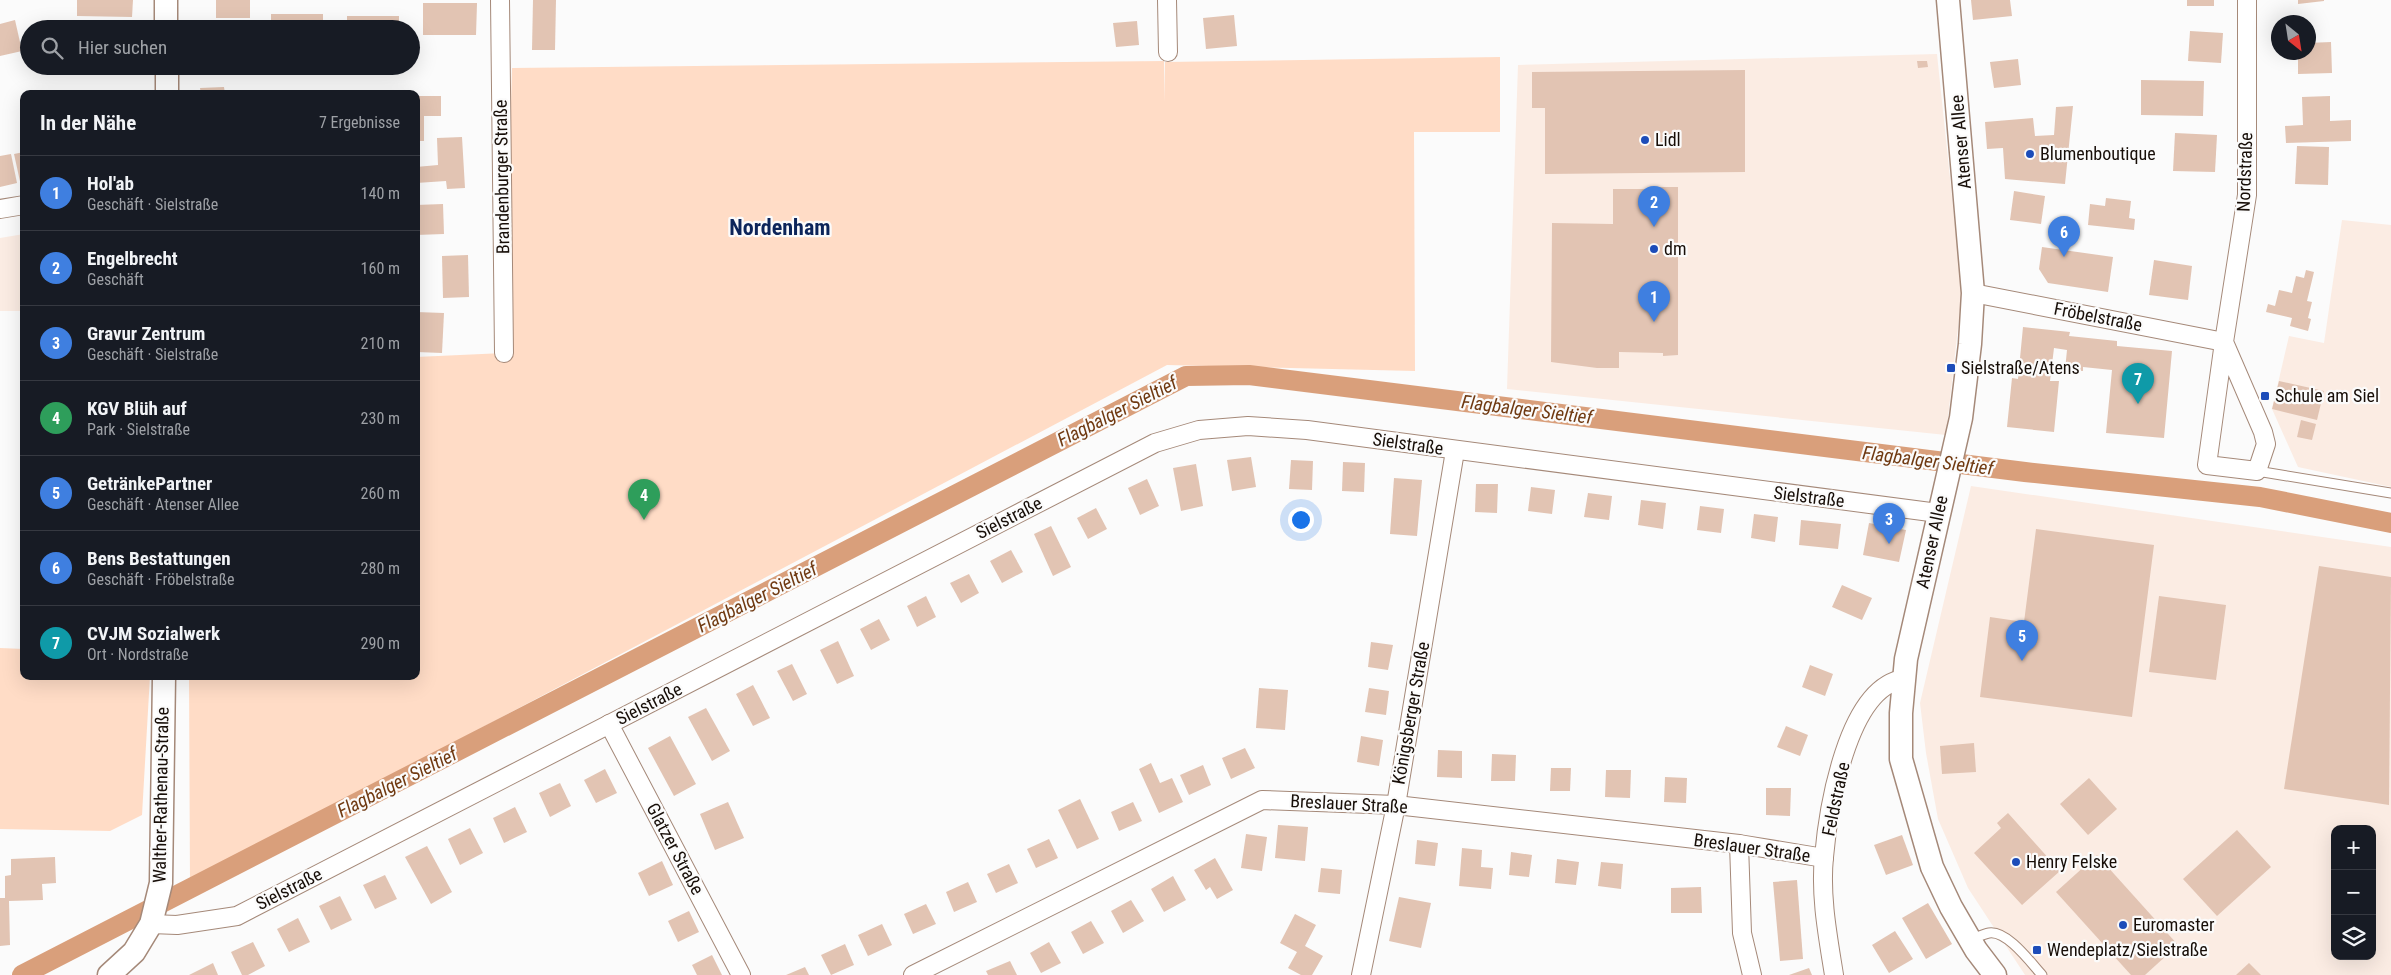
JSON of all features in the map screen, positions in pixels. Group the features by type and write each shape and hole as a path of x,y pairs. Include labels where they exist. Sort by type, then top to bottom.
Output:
{"street":[{"path":"166,0 166,20"},
{"name":"Brandenburger Straße","path":"500,0 504,354"},
{"path":"1167,0 1168,52"},
{"name":"Atenser Allee","path":"1948,0 1973,293 1970,344 1957,436 1906,659 1901,713 1901,759 1932,867 1951,907 1970,940 1995,975"},
{"name":"Nordstraße","path":"2246,0 2247,194 2207,465 2257,471"},
{"path":"167,75 167,90"},
{"path":"0,209 20,206"},
{"name":"Fröbelstraße","path":"1973,293 2224,342"},
{"path":"2224,342 2263,432 2266,444 2257,471"},
{"name":"Sielstraße","path":"152,919 178,925 237,916 1155,443 1199,430 1248,426 1307,430 1455,451 1938,513"},
{"name":"Königsberger Straße","path":"1361,975 1396,804 1455,451"},
{"name":"Feldstraße","path":"1834,975 1826,927 1824,858 1835,789 1854,727 1872,696 1895,680 1904,679"},
{"name":"Walther-Rathenau-Straße","path":"152,919 160,883 164,680"},
{"name":"Glatzer Straße","path":"609,724 741,975"},
{"name":"Breslauer Straße","path":"912,975 1262,800 1396,804 1739,844 1824,858"},
{"path":"1739,844 1742,933 1752,975"},
{"path":"109,975 134,952 152,919"}],"lane":[{"path":"2257,471 2391,493"},
{"path":"1970,940 1990,932 1998,934 2008,939 2042,975"}],"shaded area":[{"path":"1937,54 1962,292 1946,435 1507,389 1518,65"},
{"path":"1500,57 1500,132 1414,132 1415,371 1167,365 190,882 189,680 420,680 420,357 504,353 512,68 1164,61 1165,102 1165,62"},
{"path":"2342,220 2391,225 2391,487 2298,467 2272,409 2289,336 2324,343"},
{"path":"20,235 20,311 0,311 0,238"},
{"path":"1971,486 2391,547 2391,975 2025,975 1968,888 1938,819 1926,753 1920,703"},
{"path":"0,648 20,649 20,680 150,680 142,815 110,831 0,829"}],"building":[{"path":"77,0 133,0 132,17 77,16"},
{"path":"216,0 250,0 250,18 216,18"},
{"path":"533,0 556,0 555,50 532,50"},
{"path":"1971,0 2010,0 2012,16 1973,20"},
{"path":"2187,0 2214,0 2214,6 2187,6"},
{"path":"2298,0 2324,0 2324,1 2298,4"},
{"path":"423,3 477,3 476,35 423,35"},
{"path":"271,14 323,14 323,20 271,20"},
{"path":"1234,15 1237,46 1206,49 1203,18"},
{"path":"347,16 399,16 399,20 347,20"},
{"path":"15,20 20,51 0,56 0,24"},
{"path":"1137,21 1139,45 1116,47 1113,23"},
{"path":"2190,31 2223,33 2221,63 2188,61"},
{"path":"2331,42 2332,73 2298,74 2298,60 2316,60 2316,43"},
{"path":"2018,59 2021,85 1994,88 1990,62"},
{"path":"1917,61 1927,61 1928,67 1918,68"},
{"name":"Lidl","path":"1745,70 1745,172 1545,174 1545,108 1532,108 1532,72"},
{"path":"2141,80 2204,81 2203,116 2141,115"},
{"path":"224,87 224,90 200,90 200,88"},
{"path":"420,96 441,96 441,116 424,116 424,141 420,141"},
{"path":"2330,96 2330,121 2351,120 2351,141 2286,143 2285,126 2303,125 2302,97"},
{"path":"2073,106 2065,184 2005,179 2003,148 1987,149 1985,122 2033,118 2035,136 2054,135 2056,107"},
{"path":"2175,133 2217,135 2215,172 2173,171"},
{"path":"462,137 465,188 447,189 446,181 420,183 420,167 438,165 437,138"},
{"path":"2297,146 2329,147 2328,185 2295,184"},
{"path":"20,153 20,181 14,154"},
{"path":"11,154 17,183 0,187 0,156"},
{"path":"1654,187 1678,187 1678,355 1663,356 1663,353 1619,352 1619,368 1597,368 1551,362 1552,223 1613,224 1613,189 1654,189"},
{"path":"2014,191 2045,196 2041,224 2010,220"},
{"path":"2106,198 2131,201 2129,218 2135,219 2134,230 2088,225 2090,204 2105,206"},
{"path":"443,204 444,234 420,235 420,205"},
{"path":"2042,247 2113,257 2108,292 2048,283 2039,269"},
{"path":"468,255 469,297 443,298 442,256"},
{"path":"2154,260 2192,266 2188,300 2149,295"},
{"path":"2306,270 2314,272 2307,301 2312,302 2308,318 2311,319 2308,331 2290,326 2292,318 2266,312 2268,304 2275,306 2279,290 2292,293 2296,276 2304,278"},
{"path":"420,312 444,313 442,353 420,352"},
{"path":"2023,327 2070,332 2069,336 2117,341 2117,346 2172,351 2164,438 2106,433 2112,370 2083,367 2083,371 2065,370 2067,350 2054,348 2050,381 2059,381 2054,432 2007,427 2012,378 2018,379"},
{"path":"2279,381 2324,391 2317,420 2272,409"},
{"path":"2301,420 2316,424 2312,440 2297,437"},
{"path":"1251,457 1256,487 1232,491 1227,460"},
{"path":"1291,460 1313,461 1312,490 1289,489"},
{"path":"1343,462 1365,463 1364,492 1342,491"},
{"path":"1196,464 1203,506 1181,511 1173,468"},
{"path":"1394,478 1422,480 1417,536 1390,534"},
{"path":"1147,479 1159,506 1140,515 1128,488"},
{"path":"1476,484 1498,484 1497,513 1475,512"},
{"path":"1531,487 1555,490 1552,514 1528,511"},
{"path":"1588,493 1612,496 1609,520 1584,517"},
{"path":"1641,500 1666,503 1663,529 1638,525"},
{"path":"1700,506 1724,509 1721,533 1697,530"},
{"path":"1096,508 1107,529 1088,539 1077,518"},
{"path":"1754,514 1778,517 1775,542 1751,538"},
{"path":"1801,520 1841,524 1838,549 1799,545"},
{"path":"1869,523 1906,530 1899,562 1863,555"},
{"path":"1051,526 1071,567 1053,576 1034,534"},
{"path":"2036,529 2154,545 2132,717 1980,697 1990,617 2024,622"},
{"path":"1011,550 1023,572 1002,583 990,561"},
{"path":"2319,566 2391,577 2389,805 2284,789"},
{"path":"969,574 979,593 961,603 950,583"},
{"path":"1842,585 1872,598 1862,620 1832,607"},
{"path":"926,596 936,617 917,627 907,606"},
{"path":"2159,596 2226,605 2216,680 2149,672"},
{"path":"879,619 890,640 871,650 860,629"},
{"path":"838,641 854,676 837,684 820,650"},
{"path":"1371,642 1393,645 1388,670 1368,667"},
{"path":"792,664 807,694 793,701 777,671"},
{"path":"1810,665 1833,674 1825,696 1802,687"},
{"path":"753,685 770,718 753,726 736,694"},
{"path":"1259,688 1288,690 1285,730 1256,728"},
{"path":"1369,688 1389,691 1386,715 1365,712"},
{"path":"706,708 730,751 712,761 688,717"},
{"path":"1786,726 1808,735 1800,756 1777,747"},
{"path":"670,736 696,784 674,796 648,748"},
{"path":"1361,736 1383,740 1379,766 1357,762"},
{"path":"1974,743 1976,772 1942,774 1940,746"},
{"path":"1245,748 1255,768 1231,779 1222,758"},
{"path":"1438,750 1462,751 1462,778 1437,777"},
{"path":"1492,754 1516,755 1515,781 1491,781"},
{"path":"1151,763 1160,783 1172,778 1183,802 1159,813 1139,769"},
{"path":"1203,765 1211,785 1189,795 1180,775"},
{"path":"1551,768 1571,768 1570,791 1550,791"},
{"path":"605,769 617,793 596,803 584,780"},
{"path":"1606,770 1631,770 1630,798 1605,797"},
{"path":"1665,777 1687,778 1686,803 1664,802"},
{"path":"2089,778 2117,809 2088,835 2060,804"},
{"path":"560,783 571,806 550,817 539,793"},
{"path":"1766,788 1791,788 1790,816 1766,815"},
{"path":"1080,799 1099,839 1077,849 1058,810"},
{"path":"728,802 744,838 715,850 700,814"},
{"path":"1133,802 1142,821 1119,831 1111,812"},
{"path":"515,807 527,832 504,843 493,818"},
{"path":"2008,813 2060,871 2022,905 1974,853 2001,828 1997,823"},
{"path":"1278,825 1308,827 1305,861 1275,858"},
{"path":"470,828 483,853 460,865 448,839"},
{"path":"2237,830 2271,867 2217,916 2183,879"},
{"path":"1246,834 1267,837 1262,871 1241,868"},
{"path":"1902,835 1913,865 1886,875 1874,845"},
{"path":"1049,839 1058,858 1036,868 1027,849"},
{"path":"1417,840 1438,843 1435,866 1415,864"},
{"path":"427,846 452,892 431,904 405,857"},
{"path":"1462,848 1482,850 1481,867 1493,868 1491,889 1459,886"},
{"path":"1511,852 1532,855 1529,877 1509,875"},
{"name":"Euromaster","path":"2097,855 2178,945 2145,975 2131,975 2056,892"},
{"path":"55,857 56,883 42,884 43,900 9,901 10,945 0,946 0,898 5,898 5,876 11,875 11,859"},
{"path":"1215,858 1233,890 1217,899 1210,887 1206,890 1194,870"},
{"path":"1557,859 1579,862 1576,885 1555,883"},
{"path":"662,861 673,885 649,896 638,873"},
{"path":"1601,862 1623,864 1621,889 1598,886"},
{"path":"1009,864 1018,883 996,893 987,874"},
{"path":"1321,868 1342,870 1340,894 1318,892"},
{"path":"385,875 397,899 375,909 363,885"},
{"path":"1173,876 1186,900 1164,912 1151,889"},
{"path":"1797,880 1803,959 1780,961 1773,882"},
{"path":"968,882 977,902 954,912 946,892"},
{"path":"1701,887 1702,913 1671,913 1671,888"},
{"path":"340,896 352,920 331,930 319,906"},
{"path":"1399,897 1431,903 1421,948 1389,941"},
{"path":"1131,900 1144,921 1123,933 1111,911"},
{"path":"1928,903 1952,944 1926,959 1902,918"},
{"path":"926,904 936,924 913,934 904,914"},
{"path":"689,911 699,932 678,942 668,921"},
{"path":"1295,914 1316,925 1305,946 1323,956 1312,975 1301,975 1288,968 1297,952 1280,943"},
{"path":"298,918 310,942 289,952 277,929"},
{"path":"1091,921 1104,943 1083,954 1071,932"},
{"path":"882,924 892,945 868,956 858,935"},
{"path":"1895,931 1913,959 1889,973 1872,945"},
{"path":"253,942 265,966 248,975 242,975 231,952"},
{"path":"1049,942 1061,963 1041,973 1030,953"},
{"path":"845,944 854,965 831,975 821,955"},
{"path":"712,955 722,975 697,975 692,965"},
{"path":"1010,961 1017,975 988,975 986,971"},
{"path":"213,963 218,975 189,975"},
{"path":"2249,963 2261,975 2236,975"},
{"path":"805,967 809,975 786,975"},
{"path":"1809,968 1812,975 1789,975"}],"waterway":[{"name":"Flagbalger Sieltief","path":"22,975 1186,376 1249,375 2025,472 2260,497 2391,523"}],"place":[{"name":"Lidl","path":"1645,140"},
{"name":"Blumenboutique","path":"2030,154"},
{"name":"Engelbrecht","path":"1654,227"},
{"name":"dm","path":"1654,249"},
{"name":"Bens Bestattungen","path":"2064,257"},
{"name":"Hol'ab","path":"1654,322"},
{"name":"Sielstraße/Atens","path":"1951,368"},
{"name":"Schule am Siel","path":"2265,396"},
{"name":"CVJM Sozialwerk","path":"2138,404"},
{"name":"KGV Blüh auf","path":"644,520"},
{"name":"Gravur Zentrum","path":"1889,544"},
{"name":"GetränkePartner","path":"2022,661"},
{"name":"Henry Felske","path":"2016,862"},
{"name":"Euromaster","path":"2123,925"},
{"name":"Wendeplatz/Sielstraße","path":"2037,950"}],"district":[{"name":"Nordenham","path":"780,227"}]}
